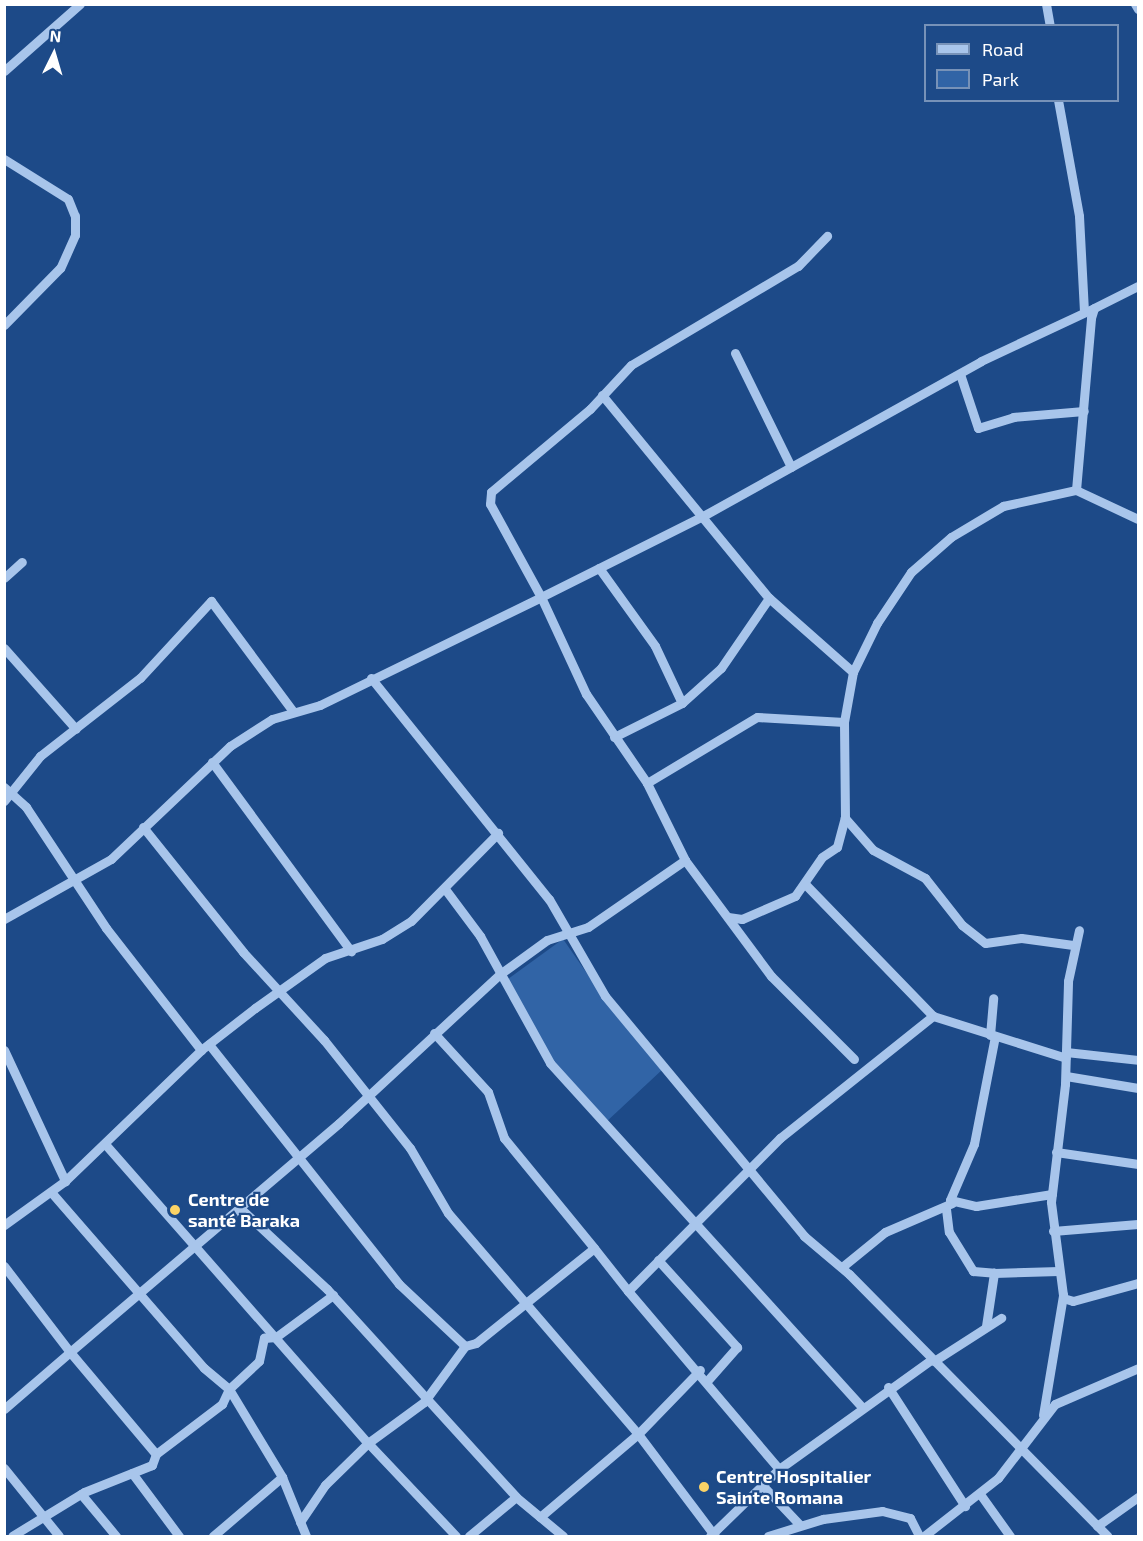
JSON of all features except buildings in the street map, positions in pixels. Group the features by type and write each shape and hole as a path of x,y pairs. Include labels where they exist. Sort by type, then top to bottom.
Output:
{"street":[{"path":"4,71 80,4"},
{"path":"1046,4 1050,24"},
{"path":"1135,4 1138,9"},
{"path":"1058,102 1079,216 1084,312"},
{"path":"4,159 68,199 75,216 75,235 60,268 4,325"},
{"path":"827,236 798,266 704,317 631,365 602,395 491,492 490,504 541,597 586,694 646,783 685,860 800,1009 854,1059"},
{"path":"4,918 111,859 212,762 292,710 320,705 703,516 960,374 1138,286"},
{"path":"1076,490 1094,308"},
{"path":"735,353 790,467"},
{"path":"960,374 978,429 1013,417 1084,411"},
{"path":"602,395 769,598 853,672"},
{"path":"728,917 758,913 806,885 822,858 842,838 846,818 844,722 853,672 882,614 929,554 1003,506 1076,490 1138,519"},
{"path":"4,578 22,562"},
{"path":"599,568 655,646 682,703"},
{"path":"614,737 682,703 721,668 769,598"},
{"path":"292,710 211,601 140,678 40,756 7,794 205,1047 399,1284 465,1346"},
{"path":"4,648 76,729"},
{"path":"371,678 400,721 498,833 569,931 605,996 809,1241 842,1267 1020,1445 1107,1536"},
{"path":"646,783 757,717 844,722"},
{"path":"212,762 351,951"},
{"path":"846,818 880,856 925,878 962,925 985,943 1021,938 1073,945"},
{"path":"143,827 410,1148 448,1213 638,1434 713,1536 765,1488 779,1469 888,1387 1001,1318"},
{"path":"4,1225 65,1180 205,1047 325,958 351,951 411,921 498,833"},
{"path":"4,1409 139,1290 298,1158 500,974 569,931 588,927 685,860"},
{"path":"806,885 933,1016 992,1036 1066,1055 1138,1060"},
{"path":"444,889 500,974 550,1062 693,1223 862,1407"},
{"path":"1043,1414 1063,1298 1053,1231 1052,1194 1066,1076 1073,945 1079,930"},
{"path":"993,998 992,1036 974,1144 951,1193 949,1232 973,1271 994,1273 1059,1271"},
{"path":"628,1291 693,1223 751,1170 780,1138 933,1016"},
{"path":"434,1033 488,1092 504,1138 628,1291 700,1370 779,1469"},
{"path":"4,1050 65,1180"},
{"path":"1066,1076 1138,1088"},
{"path":"105,1144 368,1443 456,1536"},
{"path":"1056,1152 1138,1164"},
{"path":"51,1192 139,1290 204,1368 229,1389 282,1477 306,1536"},
{"path":"842,1267 906,1220 949,1206 976,1206 1052,1194"},
{"path":"240,1208 333,1295 424,1402 516,1497 563,1536"},
{"path":"1053,1231 1138,1224"},
{"path":"300,1522 325,1485 368,1443 424,1402 465,1346 526,1303 594,1248"},
{"path":"658,1260 738,1347 708,1380"},
{"path":"4,1266 70,1352 156,1454"},
{"path":"986,1326 994,1273"},
{"path":"1063,1298 1073,1301 1138,1283"},
{"path":"12,1536 81,1494 152,1465 156,1454 202,1423 229,1389 259,1361 264,1338 276,1337 333,1295"},
{"path":"924,1536 980,1494 1043,1414 1070,1395 1136,1369 1138,1380"},
{"path":"540,1517 638,1434 700,1370"},
{"path":"888,1387 965,1506"},
{"path":"4,1468 59,1536"},
{"path":"132,1473 179,1536"},
{"path":"213,1536 282,1477"},
{"path":"765,1488 800,1525"},
{"path":"81,1494 116,1536"},
{"path":"980,1494 1010,1536"},
{"path":"469,1536 516,1497"},
{"path":"1097,1526 1138,1497"},
{"path":"768,1536 800,1525 852,1513 896,1512 910,1518 919,1536"}],"green space":[{"path":"563,939 618,1018 663,1069 605,1123 547,1053 508,979"}],"place":[{"name":"Centre de santé Baraka","path":"175,1210"},
{"name":"Centre Hospitalier Sainte Romana","path":"704,1487"}]}
